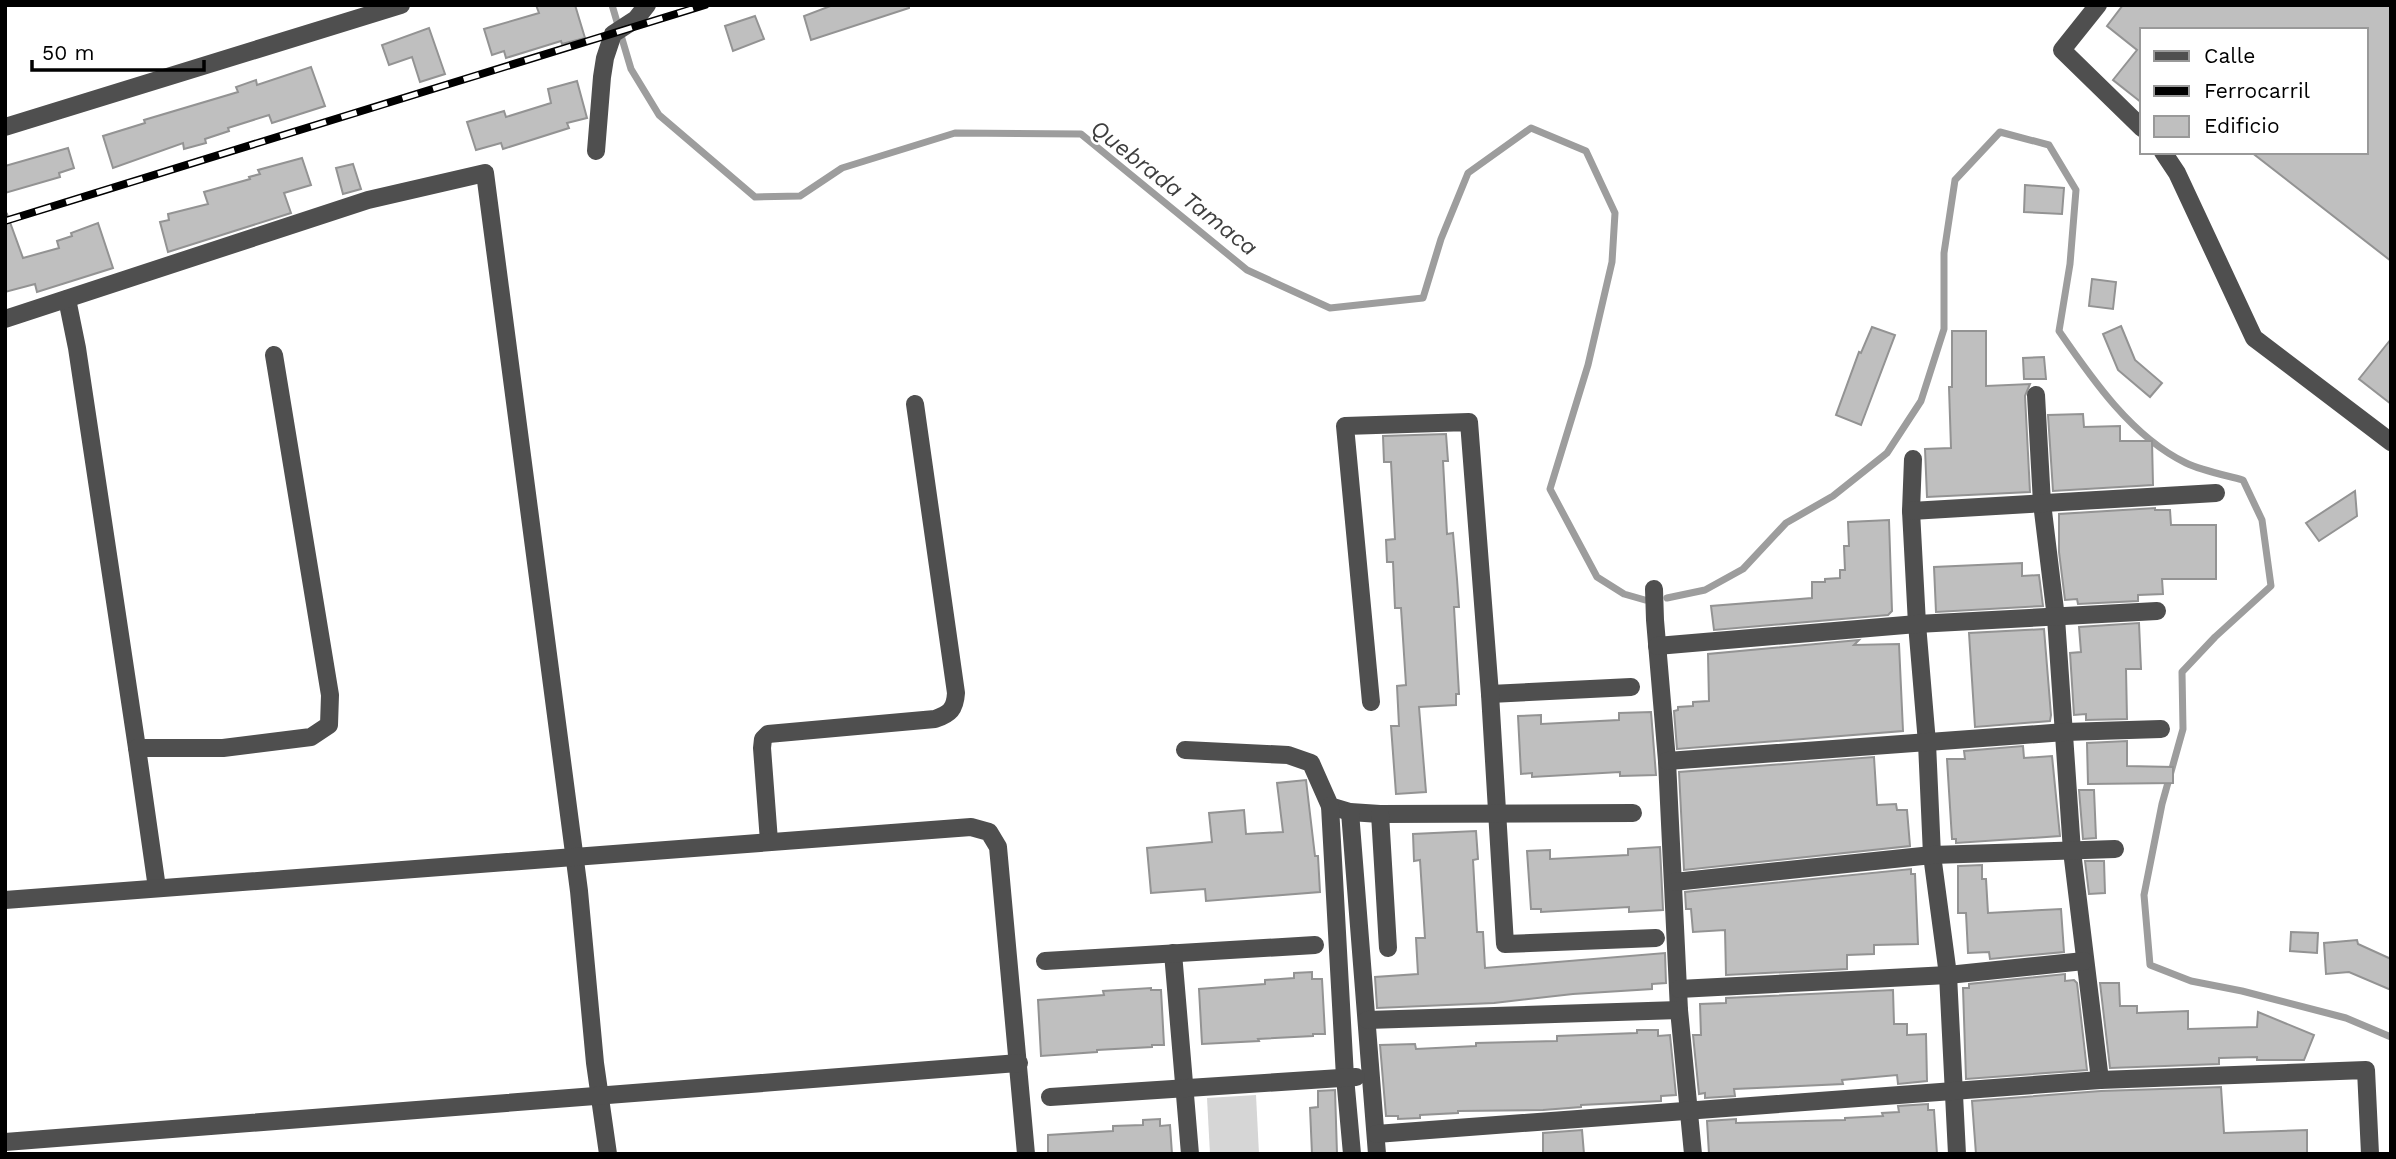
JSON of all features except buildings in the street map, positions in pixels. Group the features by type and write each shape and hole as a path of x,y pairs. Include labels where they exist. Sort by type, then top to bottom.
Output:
{"street":[{"path":"5,127 401,5"},
{"path":"596,151 602,77 613,34 636,19 647,5"},
{"path":"2098,5 2062,50 2140,126"},
{"path":"2164,154 2177,173 2254,338 2389,436"},
{"path":"5,319 368,201 485,173 574,856 599,1095 608,1154"},
{"path":"67,299 78,348 157,888"},
{"path":"137,748 223,748 311,737 329,725 330,695 274,355"},
{"path":"2036,395 2042,503 2056,618 2072,851 2084,961 2095,1020 2100,1080"},
{"path":"769,841 762,748 763,739 768,734 935,719 947,715 955,707 956,693 915,404"},
{"path":"1371,702 1345,426 1468,422 1490,694 1505,944 1656,938"},
{"path":"1913,458 1911,510 1917,624 1927,743 1932,855 1948,975 1957,1154"},
{"path":"1911,510 2216,493"},
{"path":"1654,589 1667,761 1679,1010 1693,1154"},
{"path":"1657,646 1917,624 2157,611"},
{"path":"1490,694 1631,687"},
{"path":"1667,761 2065,732 2161,729"},
{"path":"1185,750 1288,755 1311,763 1330,806 1345,1077 1352,1154"},
{"path":"1330,806 1350,812 1380,814 1633,813"},
{"path":"1350,812 1377,1154"},
{"path":"1380,814 1388,948"},
{"path":"5,900 971,827 989,832 998,847 1026,1154"},
{"path":"1674,881 1932,855 2115,849"},
{"path":"1045,961 1315,945"},
{"path":"1173,953 1190,1154"},
{"path":"1679,989 1948,975 2084,961"},
{"path":"1367,1020 1679,1010"},
{"path":"5,1142 31,1147 599,1095 1019,1063"},
{"path":"1376,1134 2100,1080 2365,1070 2370,1154"},
{"path":"1050,1097 1370,1077"}],"shaded area":[{"path":"1256,1095 1259,1154 1210,1154 1207,1098"}],"waterway":[{"name":"Quebrada Tamaca","path":"612,5 631,69 659,115 755,197 800,196 842,168 955,133 1081,134 1247,270 1330,308 1423,298 1441,239 1468,173 1531,128 1586,151 1615,213 1612,262 1588,365 1550,489 1597,577 1624,594 1645,600"},
{"name":"Quebrada Tamaca","path":"1667,598 1705,590 1743,569 1786,523 1833,496 1887,453 1921,401 1944,329 1944,253 1955,180 2000,132 2049,145 2076,190 2070,264 2059,331 2099,387 2148,438 2186,463 2243,480 2262,520 2271,586 2215,637 2182,672 2183,729 2162,804 2144,895 2150,965 2191,981 2242,991 2346,1018 2391,1037"}],"railway":[{"path":"5,221 705,5"}]}
